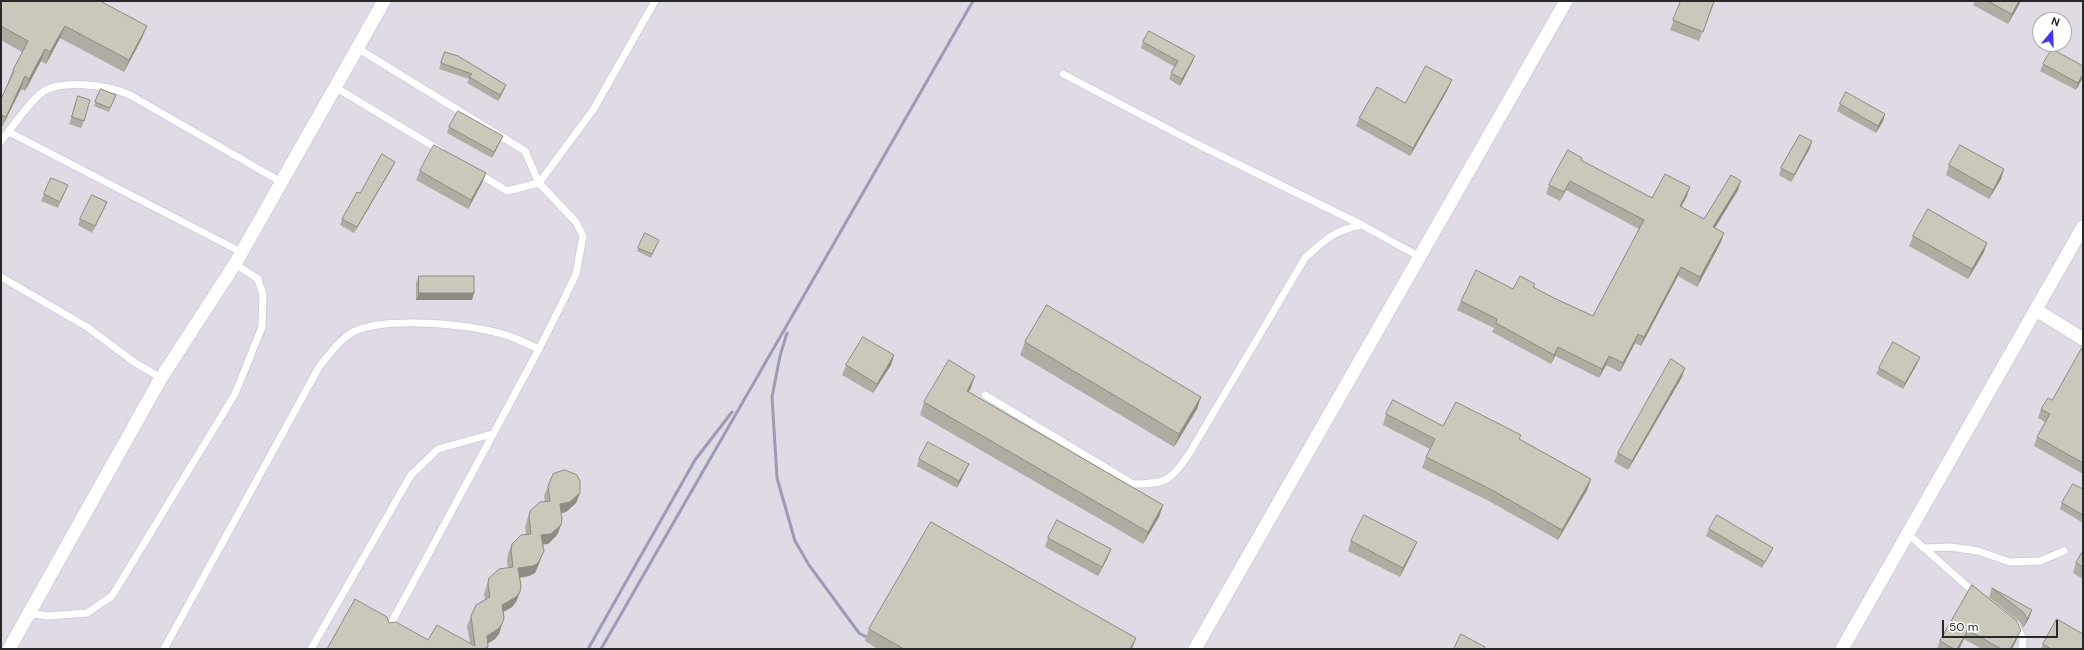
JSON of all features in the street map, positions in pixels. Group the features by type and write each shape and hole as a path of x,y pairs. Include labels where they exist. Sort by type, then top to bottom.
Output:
{"street":[{"path":"9,649 161,378 235,264 283,183 384,1"},
{"path":"1195,649 1566,1"},
{"path":"1842,649 2083,227"},
{"path":"2036,310 2083,339"}],"lane":[{"path":"474,171 507,191 539,184 592,110 655,1"},
{"path":"357,48 525,151 539,184 576,222 583,236 576,274 539,349 388,629"},
{"path":"1063,74 1195,143 1362,225 1420,257"},
{"path":"1,141 41,93 63,85 93,85 117,89 283,183"},
{"path":"335,87 448,155"},
{"path":"9,132 241,252"},
{"path":"985,395 1133,484 1153,484 1173,476 1189,454 1306,258 1324,240 1343,229 1362,225"},
{"path":"28,613 48,616 87,613 112,596 235,394 262,327 263,295 258,279 235,264"},
{"path":"1,277 88,327 134,362 161,378"},
{"path":"164,649 319,367 334,348 353,332 396,323 436,324 502,334 539,349"},
{"path":"311,649 412,475 438,449 492,434"},
{"path":"1907,533 1981,598"},
{"path":"1923,548 1951,546 1978,551 2010,562 2040,560 2064,551"},
{"path":"2011,621 2018,626 2023,639 2022,649"}],"shaded area":[{"path":"1,1 2083,1 2083,649 1,649"}],"building":[{"path":"1,1 100,1 147,26 129,60 65,26 50,52 45,49 29,79 25,76 6,117 1,115 1,99 14,71 13,70 28,41 1,26"},
{"path":"1681,1 1714,1 1703,32 1673,20"},
{"path":"1988,1 2019,1 2012,14"},
{"path":"1149,31 1195,56 1182,79 1171,73 1178,61 1143,42"},
{"path":"445,52 458,56 506,85 500,95 469,77 472,74 441,63"},
{"path":"2050,52 2057,52 2083,66 2083,74 2078,83 2043,64"},
{"path":"1426,66 1452,80 1413,148 1359,118 1377,87 1405,103"},
{"path":"101,89 116,95 110,108 95,102"},
{"path":"1846,92 1885,114 1878,126 1840,104"},
{"path":"78,96 90,100 84,121 72,117"},
{"path":"458,111 503,136 494,152 449,127"},
{"path":"1800,135 1812,141 1794,175 1781,168"},
{"path":"434,145 486,173 471,200 420,171"},
{"path":"1960,145 2004,169 1993,190 1949,165"},
{"path":"1568,150 1582,158 1581,160 1652,198 1665,174 1690,187 1680,206 1704,219 1731,175 1741,181 1713,227 1724,233 1700,277 1681,267 1644,337 1638,334 1623,363 1609,356 1602,369 1558,347 1554,355 1496,323 1497,319 1461,301 1476,270 1513,289 1520,276 1535,284 1533,287 1593,316 1644,220 1570,181 1564,192 1549,185"},
{"path":"382,154 395,162 357,227 342,219 357,192 360,193"},
{"path":"51,178 68,185 60,202 44,194"},
{"path":"92,195 107,202 95,226 80,219"},
{"path":"1928,209 1987,243 1972,269 1913,236"},
{"path":"645,233 659,240 652,254 638,248"},
{"path":"419,276 474,276 474,293 419,293"},
{"path":"1047,305 1201,397 1179,434 1025,342"},
{"path":"863,337 894,355 877,384 846,365"},
{"path":"1893,342 1920,357 1905,383 1879,368"},
{"path":"2082,348 2083,463 2037,437 2050,414 2041,409 2048,398 2052,400"},
{"path":"1671,359 1685,368 1632,461 1618,453"},
{"path":"949,360 975,376 967,391 1163,505 1148,532 924,402"},
{"path":"1393,400 1443,426 1456,402 1521,435 1519,439 1591,479 1562,530 1492,490 1426,457 1435,439 1386,414"},
{"path":"928,442 969,464 959,481 919,459"},
{"path":"565,470 577,475 580,481 580,493 570,502 560,504 562,519 561,525 551,534 541,535 544,551 538,563 533,566 518,568 521,586 520,592 516,597 502,605 504,618 502,624 498,629 487,636 488,647 484,649 327,649 355,599 387,617 389,623 396,622 428,640 437,625 475,646 471,616 476,605 490,597 488,584 489,578 499,569 513,567 511,550 512,544 521,535 531,534 529,517 530,511 540,502 550,501 548,486 553,474"},
{"path":"2073,484 2083,489 2083,515 2062,503"},
{"path":"1364,515 1417,542 1403,568 1351,541"},
{"path":"1717,515 1773,548 1765,562 1709,529"},
{"path":"1057,520 1111,549 1102,567 1048,538"},
{"path":"931,522 1136,638 1130,649 904,649 869,629"},
{"path":"2083,551 2083,567 2076,563"},
{"path":"1972,585 2016,620 2021,630 2010,649 2001,649 1968,630 1957,649 1954,649 1940,641"},
{"path":"1992,588 2032,610 2027,619 2024,613"},
{"path":"2057,619 2083,634 2083,649 2051,649 2043,644"},
{"path":"1461,634 1485,647 1484,649 1454,649"}],"railway":[{"path":"601,649 973,1"},
{"path":"787,333 780,356 772,397 777,478 795,541 809,565 859,633 888,649"},
{"path":"588,649 695,460 732,412"}]}
